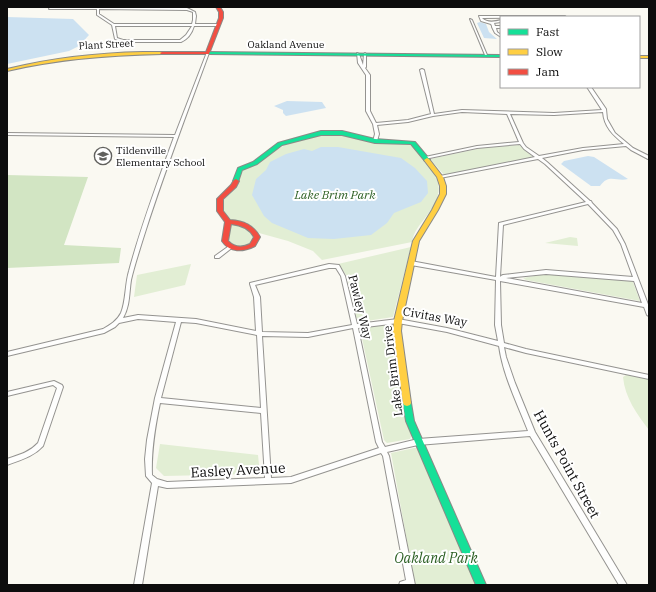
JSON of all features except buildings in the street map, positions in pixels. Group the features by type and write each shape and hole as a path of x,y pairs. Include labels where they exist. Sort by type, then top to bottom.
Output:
{"street":[{"path":"7,354 104,331 119,321 124,314 130,275 175,136 218,25 221,14 218,7"},
{"path":"50,8 187,9 194,12 193,24 187,38 176,42 119,40 116,38 114,25"},
{"path":"98,9 98,14 114,25 218,25"},
{"path":"500,17 480,17 482,20 500,27"},
{"path":"471,20 486,56"},
{"path":"493,25 500,22"},
{"path":"493,25 500,35"},
{"name":"Oakland Avenue","path":"208,53 500,56"},
{"name":"Plant Street","path":"7,70 48,60 92,54 208,53"},
{"path":"362,54 360,63 368,75 368,111 375,124 377,134 375,141"},
{"path":"362,54 364,67"},
{"path":"422,70 433,115"},
{"path":"590,88 604,111 605,119 614,134 627,145 649,158"},
{"path":"375,124 408,121 433,115 462,111 554,114 604,111"},
{"path":"508,112 521,143 590,202 615,230 649,314"},
{"path":"228,222 225,238 226,243 231,247 246,248 253,245 257,237 255,232 250,227 228,222 220,211 220,199 234,186 240,169 255,163 280,144 307,135 332,132 353,134 375,141 413,143 440,177 583,149 627,145"},
{"path":"7,134 175,136"},
{"path":"425,158 477,147 521,143"},
{"name":"Lake Brim Drive","path":"440,177 442,193 440,202 431,218 419,232 397,331 408,411 418,442 481,585"},
{"name":"Hunts Point Street","path":"590,202 501,224 498,274 498,325 500,343 512,383 532,433 623,585"},
{"path":"216,257 231,247"},
{"path":"411,263 645,305"},
{"name":"Pawley Way","path":"268,481 257,297 252,284 333,265 337,266 343,276 380,442 384,450 408,584"},
{"path":"499,278 546,272 636,279"},
{"name":"Civitas Way","path":"119,321 138,317 196,321 260,334 308,335 355,326 398,321 447,330 526,351 649,377"},
{"path":"138,585 155,482 149,476 147,464 158,400 179,321"},
{"path":"7,394 54,383 60,387 41,444 36,450 26,456 7,462"},
{"path":"158,400 264,411"},
{"name":"Easley Avenue","path":"155,482 167,485 291,480 384,450 418,442 532,433"}],"green space":[{"name":"Lake Brim Park","path":"332,133 410,145 415,148 429,166 438,181 439,189 433,207 415,232 412,242 322,260 313,251 288,241 259,233 246,222 228,220 222,212 221,202 237,187 240,173 246,167 287,144 312,135"},
{"path":"519,145 532,156 531,158 445,176 430,159 482,148"},
{"path":"7,175 88,177 64,245 121,248 119,263 7,268"},
{"path":"233,223 249,228 254,238 249,245 234,246 229,242 228,234 230,225"},
{"path":"570,237 577,238 578,246 545,243"},
{"path":"411,247 393,317 360,322 356,317 347,276 338,264"},
{"path":"191,264 185,285 134,297 137,275"},
{"path":"546,274 629,280 633,282 640,301 526,280 523,278"},
{"path":"385,324 393,325 405,421 412,435 410,439 387,443 384,440 360,329"},
{"path":"626,375 649,379 649,430 636,412 626,392 623,377"},
{"path":"160,444 258,455 260,474 164,476 156,468"},
{"name":"Oakland Park","path":"418,448 477,585 415,585 391,453"}],"water":[{"path":"7,17 73,19 89,35 79,46 69,51 7,64"},
{"path":"480,22 486,24 489,32 497,39 484,38 477,23"},
{"path":"287,101 322,102 326,108 286,116 283,113 283,110 274,106"},
{"name":"Lake Brim Park","path":"321,147 338,147 401,158 415,168 427,181 428,193 421,202 394,213 387,223 371,235 334,239 308,238 272,223 264,216 252,195 256,179 266,170 270,162 286,154 304,149 312,151"},
{"path":"588,156 594,157 628,179 610,179 603,182 600,186 591,186 561,164 564,161"}],"traffic: fast":[{"path":"208,53 500,56"},
{"path":"236,181 240,169 255,163 280,144 321,133 342,133 375,141 413,143 427,160"},
{"path":"407,403 410,421 481,585"}],"traffic: slow":[{"path":"7,70 65,59 123,54 162,53"},
{"path":"640,57 649,57"},
{"path":"407,403 397,331 398,321 416,241 443,194 443,186 440,177 427,160"}],"traffic: jam":[{"path":"162,53 208,53 221,18 221,12 218,7"},
{"path":"228,222 249,227 257,237 253,245 238,249 231,247 225,241 228,222 220,211 220,199 234,186 236,181"}],"place":[{"name":"Tildenville Elementary School","path":"103,156"}]}
